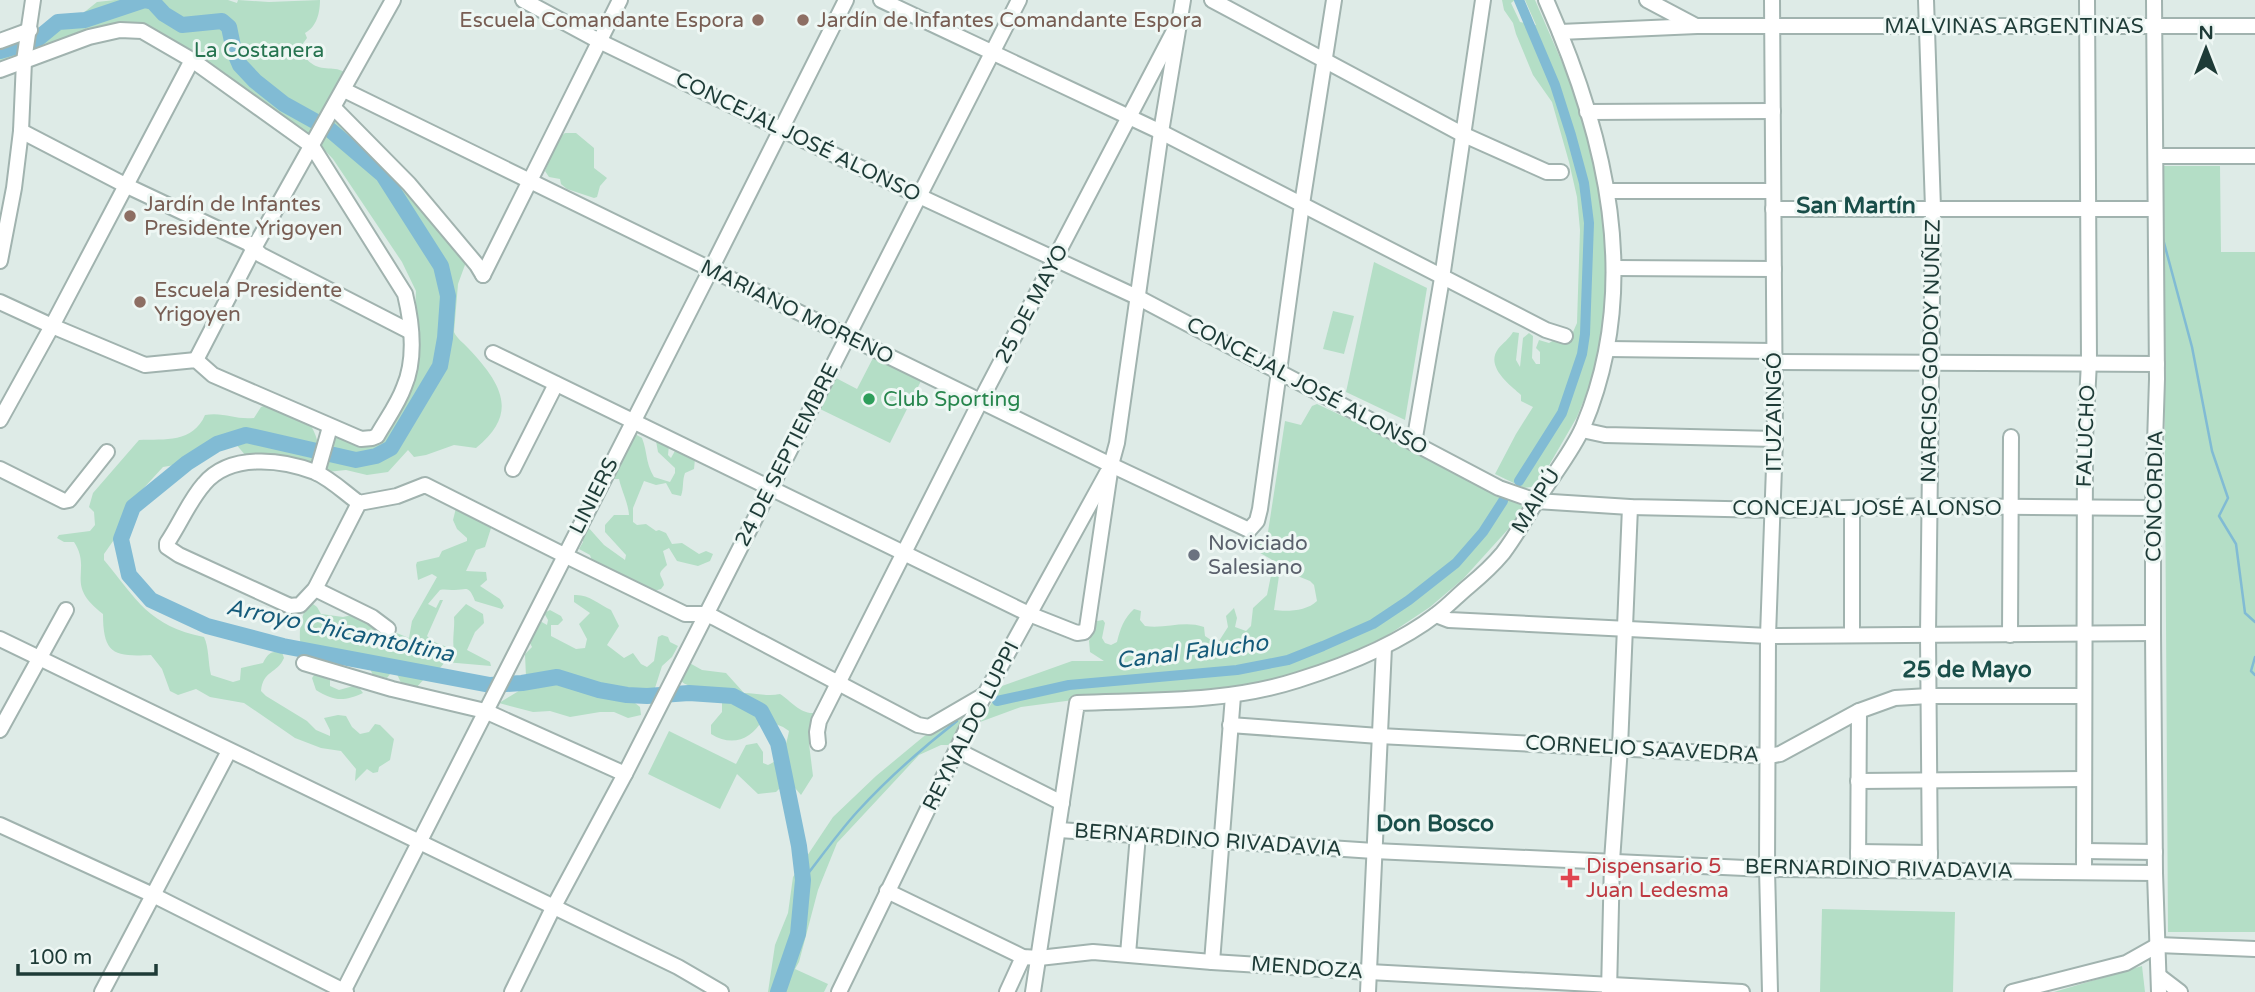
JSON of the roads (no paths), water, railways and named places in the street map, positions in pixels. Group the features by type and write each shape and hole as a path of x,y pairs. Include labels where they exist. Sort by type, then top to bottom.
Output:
{"street":[{"path":"0,261 14,188 33,0"},
{"path":"196,360 254,248 393,0"},
{"name":"CONCEJAL JOSÉ ALONSO","path":"523,0 600,41 919,196 1137,297 1499,488 1536,501 1630,507 1772,510 1930,506 2153,508"},
{"path":"332,110 410,184 483,275 620,0"},
{"name":"LINIERS","path":"344,992 846,0"},
{"path":"881,0 1161,132 1442,278 1546,330 1565,336"},
{"name":"24 DE SEPTIEMBRE","path":"512,992 1019,0"},
{"path":"493,354 1029,614 1077,633 1084,632 1087,628 1111,465 1117,443 1161,132 1183,0"},
{"path":"1212,0 1462,134 1547,172 1561,172"},
{"path":"1279,371 1301,204 1334,0"},
{"path":"1414,443 1442,278 1483,0"},
{"name":"MAIPÚ","path":"1062,803 1077,703 1233,696 1297,681 1384,647 1436,615 1502,554 1582,429 1607,349 1615,268 1607,191 1587,112 1560,32 1546,0"},
{"path":"1647,0 1697,26"},
{"name":"ITUZAINGÓ","path":"1770,992 1768,636 1774,439 1772,0"},
{"name":"NARCISO GODOY NUÑEZ","path":"1926,0 1933,208 1928,635 1930,870"},
{"name":"FALUCHO","path":"2084,872 2084,509 2089,362 2087,0"},
{"name":"CONCORDIA","path":"2154,0 2157,364 2153,633 2159,992"},
{"name":"25 DE MAYO","path":"818,743 819,721 903,553 1180,19"},
{"name":"MALVINAS ARGENTINAS","path":"1560,32 1697,26 2255,26"},
{"path":"0,70 89,37 120,30 142,31 192,60 313,144 405,294 410,314 411,355 405,386 377,436 361,439 213,375 196,360 145,365 0,302"},
{"path":"0,41 30,32"},
{"path":"0,420 192,60"},
{"name":"MARIANO MORENO","path":"344,90 710,271 1243,528 1252,528 1257,521 1279,371"},
{"path":"1587,112 1773,111"},
{"path":"21,131 125,185 248,243 261,255 411,332"},
{"path":"2156,156 2255,156"},
{"path":"1607,191 1773,191"},
{"path":"1773,209 2154,209"},
{"path":"1615,268 1773,269"},
{"path":"1607,349 1932,362 2157,364"},
{"path":"513,469 556,384"},
{"path":"317,473 330,427"},
{"path":"1582,429 1605,435 1774,439"},
{"path":"2010,635 2011,437"},
{"path":"0,469 69,500 107,452"},
{"path":"359,503 315,589 300,605 290,606 171,550 167,543 203,485 227,466 260,461 297,467 317,473 359,503 397,496 425,485 685,614 706,614 918,725 929,727 984,695"},
{"name":"REYNALDO LUPPI","path":"839,992 984,695 1111,465"},
{"path":"1609,989 1612,861 1626,630 1630,507"},
{"path":"1852,635 1853,508"},
{"path":"315,589 372,617 388,629"},
{"path":"0,730 66,610"},
{"path":"1436,615 1449,620 1768,636 2153,633"},
{"path":"0,639 678,967 721,992"},
{"path":"1368,992 1384,647"},
{"path":"304,663 392,689 488,706 625,774"},
{"path":"1212,962 1233,696"},
{"name":"CORNELIO SAAVEDRA","path":"1230,725 1378,736 1769,756 1780,754 1859,711 1895,698 2084,696"},
{"path":"1858,870 1859,711"},
{"path":"102,992 229,751"},
{"name":"BERNARDINO RIVADAVIA","path":"957,751 1062,803"},
{"path":"1858,781 2084,779"},
{"path":"1033,992 1062,803"},
{"path":"0,825 153,895 344,992"},
{"name":"BERNARDINO RIVADAVIA","path":"1059,830 1374,851 1768,869 2155,873"},
{"path":"1128,954 1138,835"},
{"path":"2084,851 2155,852"},
{"path":"1858,852 1930,853"},
{"name":"MENDOZA","path":"887,891 1023,957 1039,958 1093,952 1609,989 1742,992"},
{"path":"2012,992 2126,963 2158,945 2255,949"},
{"path":"1007,992 1023,957"},
{"path":"2159,976 2180,992"}],"waterway":[{"name":"Arroyo Chicamtoltina","path":"0,51 35,41 58,22 85,20 145,0 153,2 164,14 182,25 222,21 229,27 240,65 255,81 284,104 329,129 383,175 441,266 448,296 440,366 391,448 376,456 356,460 246,435 217,444 187,463 133,507 121,539 129,575 151,600 207,626 283,646 490,685 557,677 599,690 627,695 689,693 733,696 761,711 778,743 799,846 803,880 798,934 778,992"},
{"name":"Arroyo Chicamtoltina","path":"157,7 158,0"},
{"name":"Canal Falucho","path":"1519,0 1555,85 1571,135 1584,183 1589,223 1582,354 1562,413 1519,481"},
{"path":"2163,239 2192,347 2212,451 2228,498 2219,516 2236,544 2245,613 2255,622"},
{"name":"Canal Falucho","path":"997,701 1069,685 1237,670 1288,660 1373,624 1409,600 1456,563 1483,532 1503,501"},
{"path":"2255,657 2251,671 2255,675"},
{"name":"Canal Falucho","path":"803,880 869,799 905,764 957,721"}],"place":[{"name":"Escuela Comandante Espora","path":"758,20"},
{"name":"Jardín de Infantes Comandante Espora","path":"803,20"},
{"name":"Jardín de Infantes Presidente Yrigoyen","path":"130,216"},
{"name":"Escuela Presidente Yrigoyen","path":"140,302"},
{"name":"Club Sporting","path":"869,399"},
{"name":"Noviciado Salesiano","path":"1194,555"},
{"name":"Dispensario 5 Juan Ledesma","path":"1570,878"}],"district":[{"name":"San Martín","path":"1856,206"},
{"name":"25 de Mayo","path":"1967,670"},
{"name":"Don Bosco","path":"1435,824"}],"park label":[{"name":"La Costanera","path":"259,50"}]}
